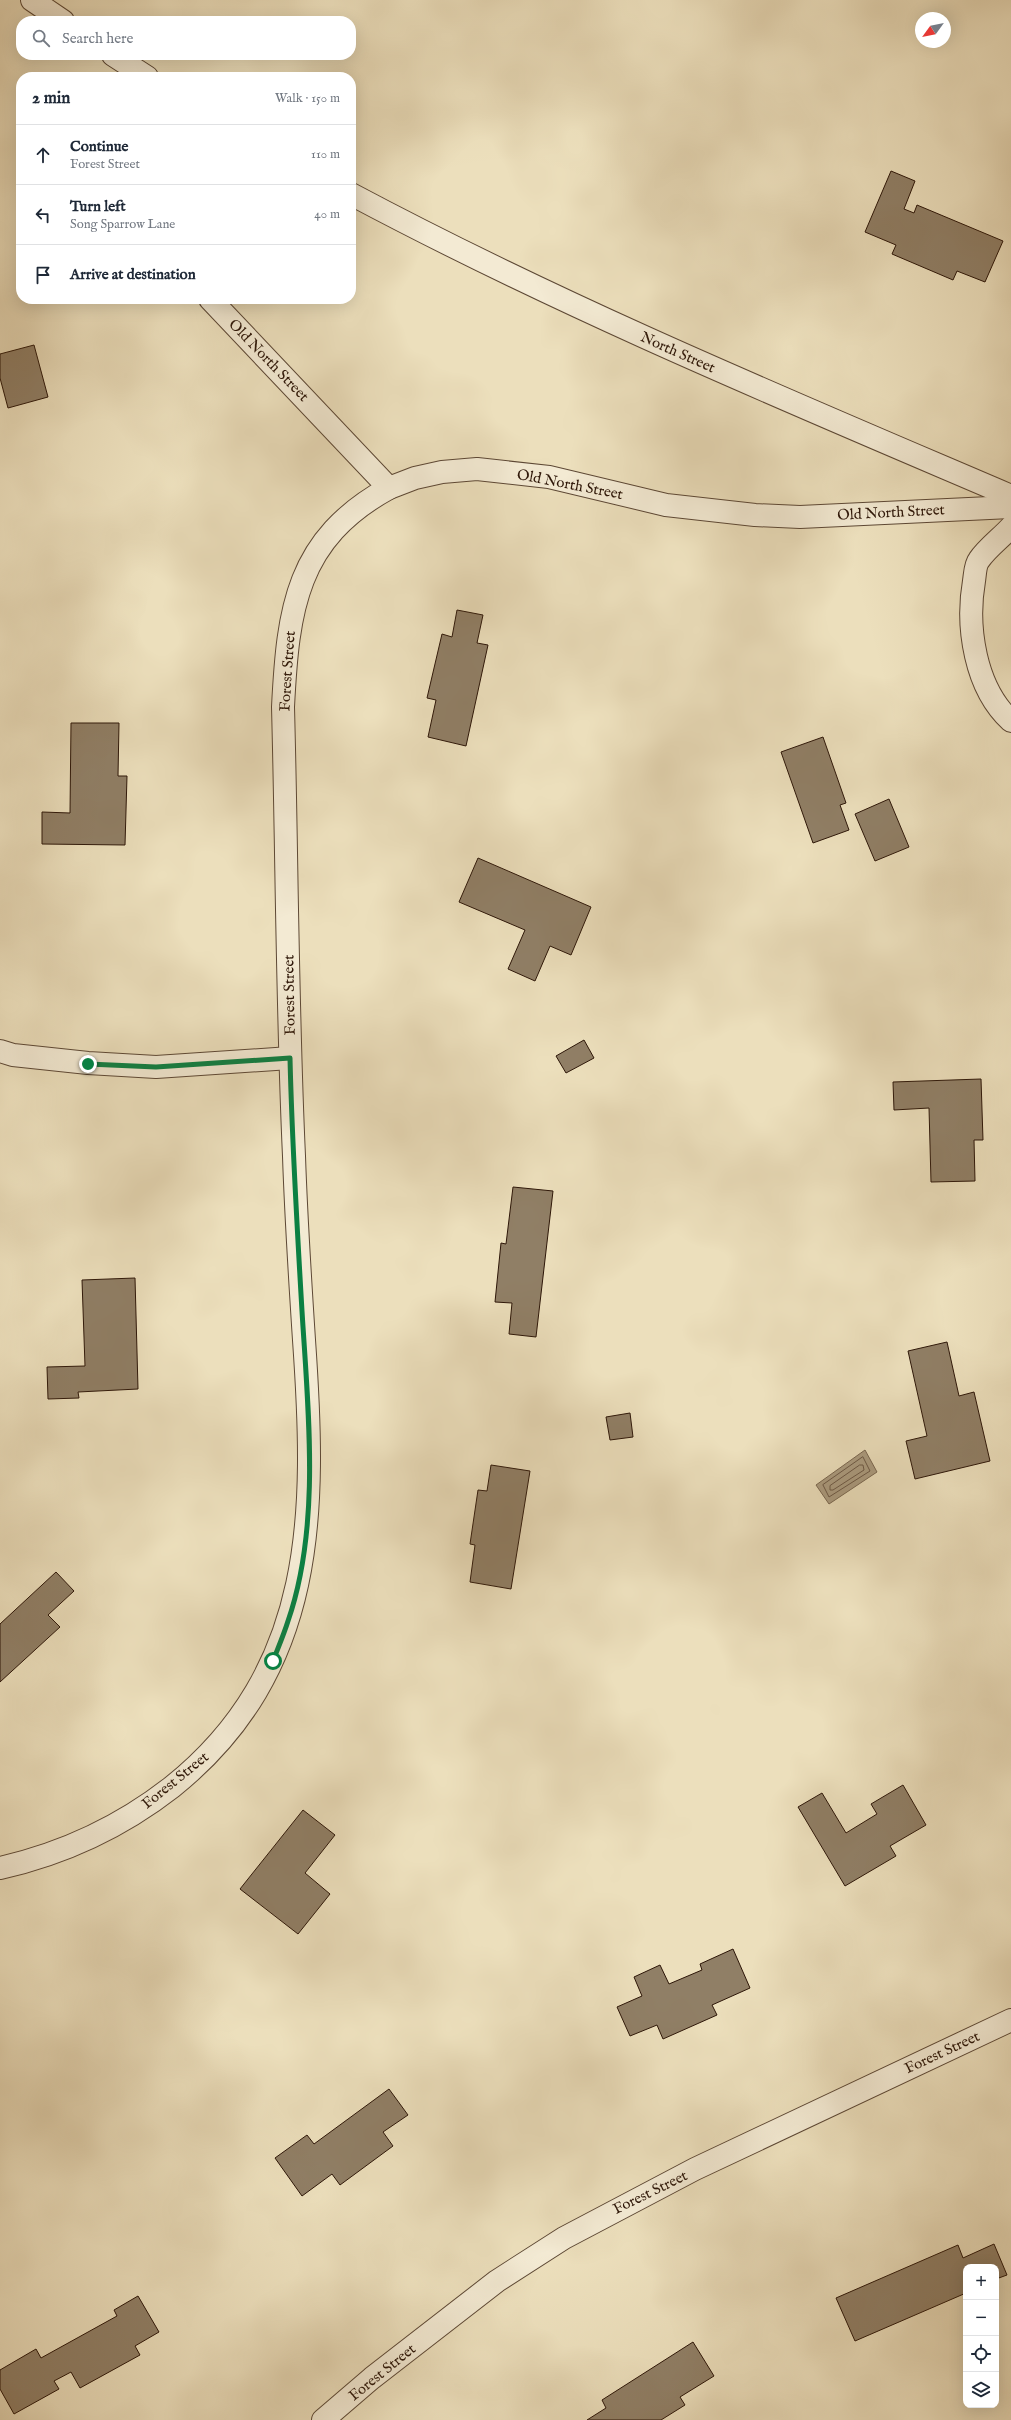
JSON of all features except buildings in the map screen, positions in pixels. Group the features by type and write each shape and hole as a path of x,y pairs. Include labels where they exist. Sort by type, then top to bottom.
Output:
{"street":[{"path":"32,0 56,16"},
{"path":"121,60 140,72"},
{"name":"North Street","path":"356,197 473,256 639,334 839,423 1011,496"},
{"name":"Old North Street","path":"215,304 389,488 415,478 442,472 477,469 549,477 666,505 755,515 800,517 1011,507"},
{"name":"Forest Street","path":"0,1868 30,1861 69,1847 119,1823 158,1798 195,1768 226,1735 252,1700 273,1661 289,1620 300,1576 306,1530 310,1428 295,1194 290,1058 283,707 289,633 296,599 306,569 322,544 343,520 366,501 389,488"},
{"path":"1011,528 978,561 972,596 972,628 978,661 988,691 1011,721"},
{"path":"0,1050 14,1055 88,1064 156,1067 290,1058"},
{"name":"Forest Street","path":"323,2420 372,2378 478,2296 564,2238 606,2214 716,2159 1011,2020"}],"water":[{"path":"865,1450 877,1472 829,1504 816,1485"}],"route":[{"path":"88,1064 156,1067 290,1058 295,1194 310,1428 309,1484 306,1530 300,1576 289,1620 273,1661"}]}
